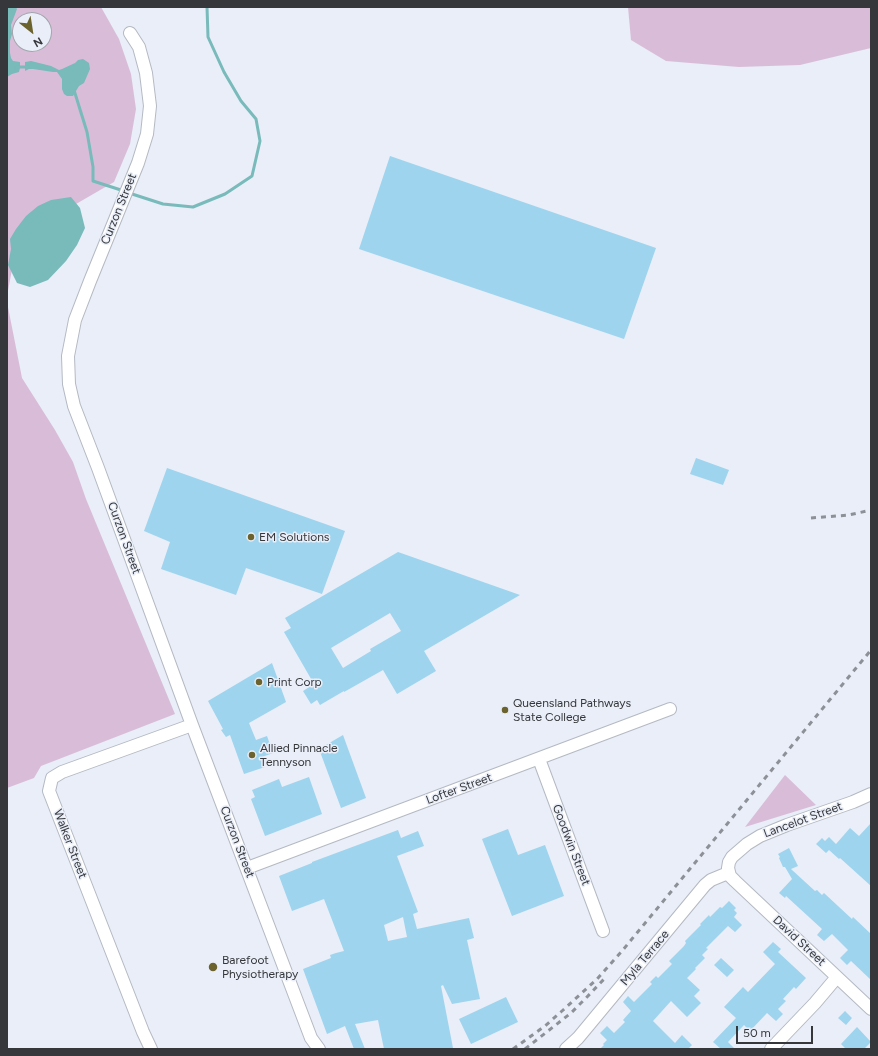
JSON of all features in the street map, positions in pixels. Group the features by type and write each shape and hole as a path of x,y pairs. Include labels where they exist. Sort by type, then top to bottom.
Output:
{"street":[{"name":"Curzon Street","path":"130,33 138,47 146,73 150,106 146,134 138,163 75,320 68,356 69,384 74,406 192,725 312,1043 319,1049"},
{"name":"Lofter Street","path":"247,868 670,709"},
{"name":"Walker Street","path":"151,1049 49,791 52,778 62,772 192,725"},
{"name":"Goodwin Street","path":"539,759 603,931"},
{"name":"Lancelot Street","path":"728,872 728,865 732,857 747,844 760,836 870,795"},
{"name":"David Street","path":"728,872 735,881 871,1009"},
{"name":"Myla Terrace","path":"566,1049 578,1038 705,885 711,880 728,872"},
{"path":"771,1049 815,1003 837,977"}],"shaded area":[{"path":"7,7 101,7 119,39 131,74 136,109 130,144 114,182 57,215 16,248 7,296"},
{"path":"7,7 16,7 16,12 12,12 10,53 13,61 20,62 20,68 19,72 7,77"},
{"path":"628,7 871,7 871,48 800,65 739,67 666,61 631,40"},
{"path":"83,59 89,63 90,69 84,83 79,86 73,96 67,96 64,94 62,89 62,79 57,72 33,69 25,71 25,62 31,61 51,66 59,70"},
{"path":"71,197 80,208 85,228 77,245 66,261 48,280 30,287 17,283 8,265 11,249 10,239 16,229 26,216 38,206 51,200"},
{"path":"7,302 22,378 55,430 73,462 86,499 175,714 41,766 34,778 7,788"},
{"path":"785,775 816,805 745,827"}],"building":[{"path":"390,156 656,248 624,339 359,249"},
{"path":"696,458 729,470 723,485 690,474"},
{"name":"EM Solutions","path":"167,468 345,531 322,594 246,568 236,595 161,569 170,542 144,531"},
{"path":"398,552 520,595 424,651 436,671 397,694 383,670 320,705 317,700 311,704 303,691 314,684 284,632 291,628 285,618","holes":["390,613 401,631 370,649 371,651 343,668 331,648"]},
{"name":"Print Corp","path":"272,663 286,702 249,723 256,740 267,736 273,753 262,757 265,767 244,774 230,735 226,737 221,730 223,729 208,701"},
{"path":"343,735 366,798 341,808 319,749"},
{"path":"309,777 322,814 265,836 251,799 255,797 252,790 279,779 282,787"},
{"path":"871,823 871,886 840,858 839,859 829,850 826,853 816,844 822,838 825,841 829,837 836,844 850,828 859,836"},
{"path":"508,829 518,855 545,845 564,896 512,916 482,839"},
{"path":"398,830 401,838 418,831 424,846 397,856 418,912 413,914 417,929 469,918 474,938 467,940 480,999 452,1004 443,985 441,986 453,1048 384,1049 378,1020 355,1024 365,1049 354,1049 345,1026 327,1034 303,969 331,958 330,955 344,951 324,899 292,911 279,876","holes":["403,917 407,937 388,941 384,925"]},
{"path":"789,848 798,866 791,869 815,891 817,890 822,895 824,893 871,934 871,980 851,961 847,965 840,958 848,950 832,934 824,941 817,935 822,929 786,896 785,898 779,893 792,879 785,867 783,867 778,854"},
{"path":"729,901 736,908 734,910 737,913 734,917 742,925 735,932 728,926 706,948 708,949 702,955 705,958 687,978 700,990 694,996 701,1003 687,1017 671,1001 653,1021 675,1043 682,1035 692,1045 688,1049 600,1049 607,1040 600,1033 607,1026 614,1033 625,1022 623,1020 631,1011 623,1002 628,996 634,1002 652,984 650,982 656,976 658,978 672,964 669,961 684,946 686,943 685,941 701,925 700,924 709,915 710,917 720,907 722,908"},
{"path":"773,942 781,949 778,952 806,978 796,989 794,987 783,999 786,1001 778,1009 783,1014 776,1021 767,1013 750,1031 744,1025 728,1042 735,1049 721,1049 713,1042 736,1018 724,1007 743,987 748,992 775,964 763,952"},
{"path":"721,958 734,970 727,977 714,965"},
{"path":"506,997 518,1022 471,1044 459,1019"},
{"path":"845,1011 852,1018 846,1025 838,1018"},
{"path":"857,1027 871,1042 864,1049 846,1049 841,1044"}],"waterway":[{"path":"129,193 163,204 193,207 225,194 252,176 260,141 256,119 241,101 224,72 208,37 207,7"},
{"path":"16,67 28,67"},
{"path":"74,90 87,132 93,167 93,181 124,191"}],"railway":[{"path":"811,518 849,515 871,510"},
{"path":"513,1049 545,1026 597,979 622,951 871,650"},
{"path":"525,1049 571,1013 606,977"}],"place":[{"name":"EM Solutions","path":"251,537"},
{"name":"Print Corp","path":"259,682"},
{"name":"Queensland Pathways State College","path":"505,710"},
{"name":"Allied Pinnacle Tennyson","path":"252,755"},
{"name":"Barefoot Physiotherapy","path":"213,967"}]}
